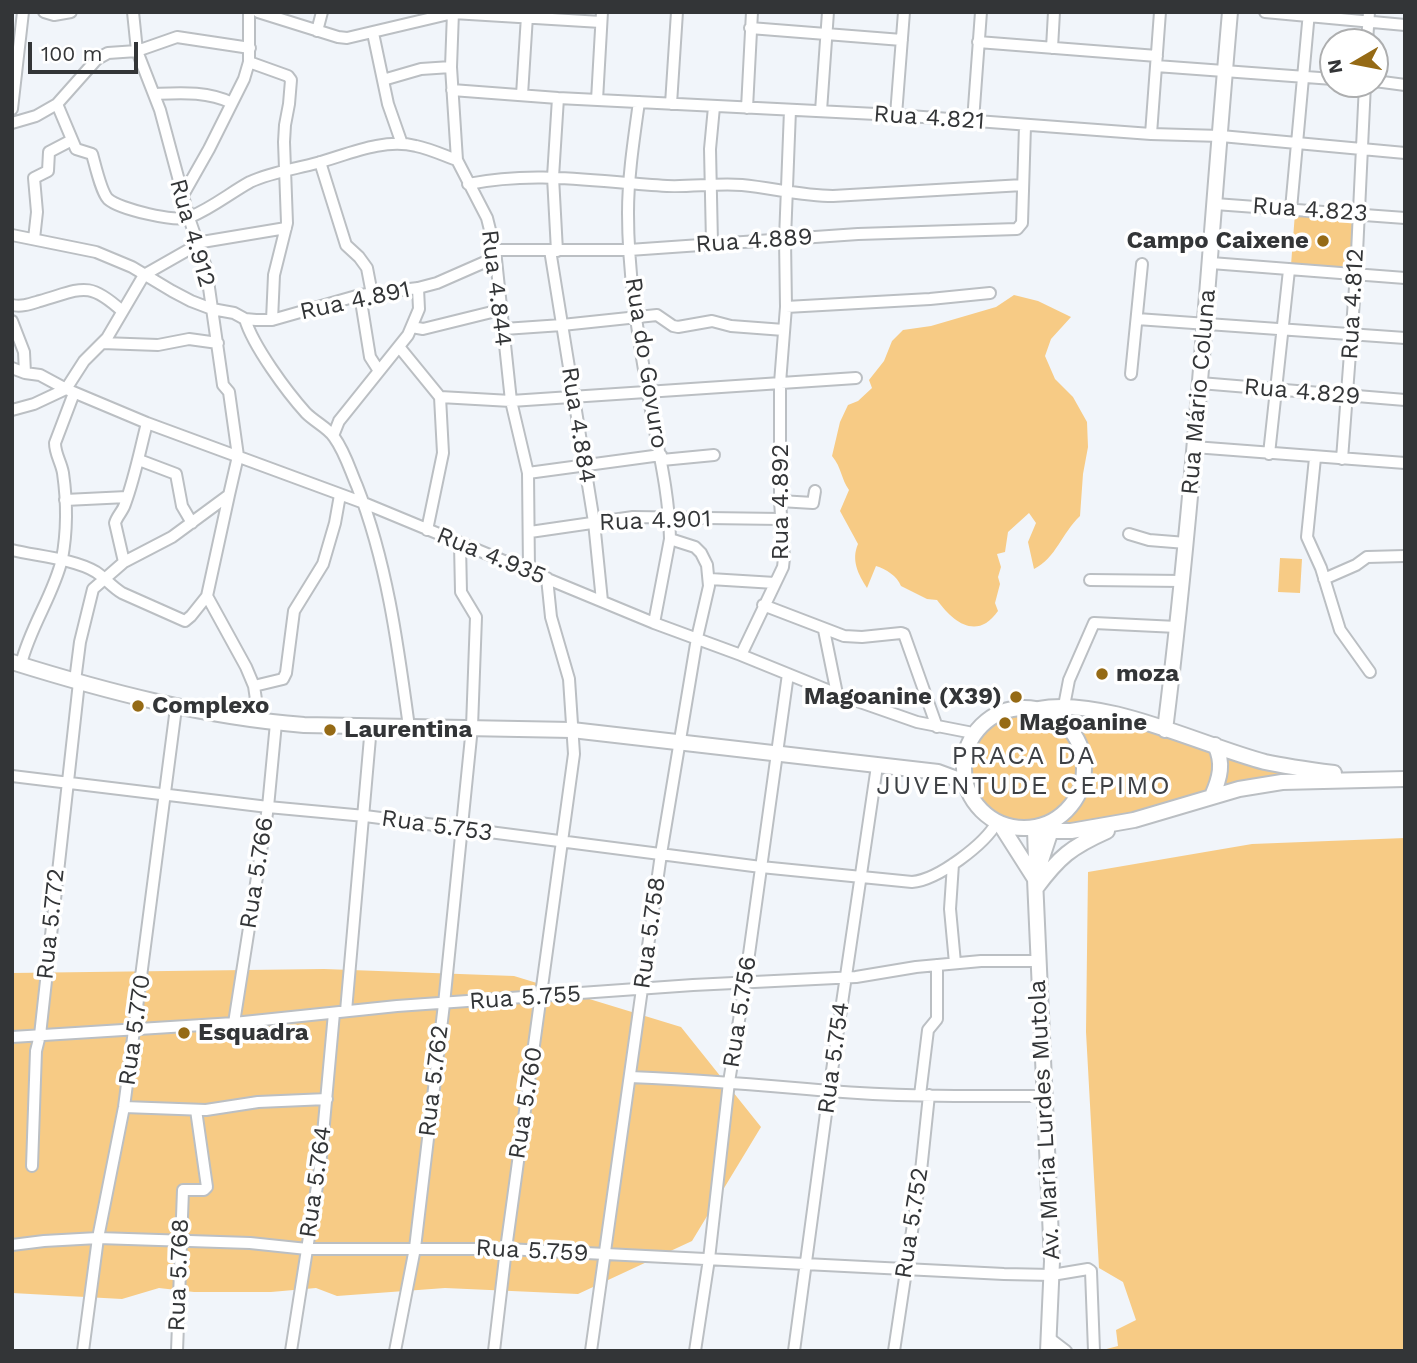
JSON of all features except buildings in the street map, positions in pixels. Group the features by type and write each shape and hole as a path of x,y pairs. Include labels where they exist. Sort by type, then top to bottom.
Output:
{"main road":[{"name":"Rua Mário Coluna","path":"1166,727 1211,263 1230,12"},
{"path":"17,663 176,708 276,723 572,730 938,772 965,782"},
{"path":"1035,883 999,823 977,806 965,782 965,756 973,736 983,724 1011,709 1064,706 1118,715 1166,727 1266,762 1363,778"},
{"path":"1032,709 1059,719 1070,729 1083,757 1084,772 1075,800 1057,822 1035,883"},
{"path":"1212,796 1221,774 1219,753 1215,745"},
{"path":"938,772 965,756"},
{"path":"999,823 1031,829 1057,822 1085,829 1139,818 1212,796 1282,782 1405,779"},
{"path":"1035,883 1074,847 1139,818"},
{"path":"1031,829 1052,1182 1054,1272 1049,1346"},
{"name":"Av. Maria Lurdes Mutola","path":"1035,883 1052,1275 1049,1346"}],"street":[{"path":"12,109 23,12"},
{"path":"44,12 54,15 71,12"},
{"name":"Rua 4.912","path":"133,12 137,51 153,94 206,267 223,385 229,392 238,456"},
{"path":"183,195 244,79 249,62 249,12"},
{"path":"258,12 338,37 373,33 453,13 602,17 597,100"},
{"path":"317,31 322,12"},
{"path":"398,12 399,25"},
{"path":"671,104 677,12"},
{"path":"747,108 752,12"},
{"path":"821,111 828,12"},
{"path":"896,115 904,12"},
{"path":"973,121 981,12"},
{"path":"1052,48 1054,12"},
{"path":"1152,134 1160,12"},
{"path":"1265,12 1368,17 1405,25"},
{"name":"Rua 4.844","path":"453,13 451,67 457,160 487,218 495,254 511,401 528,473 529,570"},
{"path":"1290,209 1309,14"},
{"path":"522,95 527,16"},
{"path":"750,28 902,40"},
{"path":"373,33 383,80 402,144"},
{"path":"12,123 36,116 57,104 97,59 108,53 137,51 177,37 250,48"},
{"path":"978,43 1052,48 1156,61 1182,69 1319,78"},
{"path":"249,62 288,76 291,80 285,125 286,228 274,275 272,320"},
{"path":"383,80 421,69 451,67"},
{"name":"Rua 4.821","path":"452,90 714,107 896,115 1152,134 1221,136 1405,153"},
{"path":"153,94 196,93 222,98 232,103"},
{"name":"Rua 4.884","path":"558,98 552,177 553,251 562,326 586,464 602,601"},
{"name":"Rua 4.812","path":"1342,459 1356,274 1364,98"},
{"name":"Rua do Govuro","path":"639,102 628,209 629,250 647,391 662,458 670,539 654,623"},
{"path":"57,104 76,149 92,154 109,200 130,209 189,218 210,208 238,188 261,178 354,151 402,144 417,146 457,160"},
{"path":"712,243 710,186 714,107"},
{"name":"Rua 4.892","path":"741,654 783,566 784,558 780,501 780,383 786,307 785,239 790,110"},
{"path":"468,184 509,176 552,177 630,183 743,185 833,196 1023,185 1025,126"},
{"path":"34,239 37,212 34,178 48,171 49,152 72,140"},
{"path":"320,162 346,245 367,268 370,357 379,371"},
{"name":"Rua 4.889","path":"495,254 629,250 858,234 1014,229 1019,228 1022,223 1023,185"},
{"name":"Rua 4.823","path":"1215,204 1405,218"},
{"path":"17,663 61,561 65,500 62,470 55,443 70,391 84,361 102,343 144,275 199,244 286,228"},
{"name":"Rua 4.891","path":"12,235 96,252 132,267 172,291 212,309 234,313 245,319 272,320 366,295 418,288 437,283 495,254"},
{"path":"1211,263 1405,278"},
{"path":"1131,374 1142,264"},
{"path":"1269,454 1289,270"},
{"path":"333,436 339,421 400,348 419,309 418,288"},
{"path":"12,305 24,306 89,289 103,294 122,311"},
{"path":"786,307 920,300 990,293"},
{"path":"412,327 424,329 500,310"},
{"path":"503,329 562,326 657,315 678,327 712,321 731,326 784,330"},
{"path":"245,319 252,337 291,396 333,436 364,503 388,593 409,727"},
{"path":"1137,319 1405,338"},
{"path":"12,321 24,352 25,373"},
{"path":"102,343 158,345 189,340 218,343"},
{"path":"400,348 440,397 443,453 427,530"},
{"name":"Rua 4.935","path":"12,368 40,375 70,391 147,423 364,503 654,623 741,654 836,694 937,727 968,732 973,736"},
{"path":"440,397 511,401 856,378"},
{"name":"Rua 4.829","path":"1200,383 1405,400"},
{"path":"12,410 70,391"},
{"path":"124,562 115,523 139,460 139,450 147,423"},
{"path":"1194,447 1405,463"},
{"path":"528,473 586,464 714,455"},
{"path":"12,550 96,572 122,593 182,621 191,616 206,596 238,456"},
{"path":"1315,458 1307,537 1340,630 1370,671"},
{"path":"139,460 176,474 184,511 192,523"},
{"path":"780,501 813,503 815,491"},
{"name":"Rua 5.772","path":"32,1166 34,1069 88,603 93,589 124,562 192,523 229,495"},
{"path":"254,686 283,679 286,673 294,611 323,564 340,495"},
{"path":"65,500 127,497"},
{"name":"Rua 4.901","path":"530,532 623,518 781,519"},
{"path":"1129,534 1149,540 1186,542"},
{"path":"670,539 695,547 707,565 710,579 775,583"},
{"name":"Rua 5.762","path":"395,1351 415,1248 444,1004 472,727 475,617 461,592 460,544"},
{"path":"1324,579 1356,565 1367,557 1405,556"},
{"name":"Rua 5.760","path":"494,1351 574,754 569,679 551,617 547,578"},
{"name":"Rua 5.758","path":"591,1351 661,854 697,638 710,579"},
{"path":"1090,580 1182,581"},
{"path":"206,596 254,686 258,720"},
{"path":"763,606 844,636 904,634 937,727"},
{"path":"1064,706 1069,680 1094,623 1177,627"},
{"path":"824,630 836,694"},
{"name":"Rua 5.756","path":"695,1351 709,1259 729,1082 788,674"},
{"name":"Rua 5.770","path":"83,1351 98,1238 124,1107 167,795 176,708"},
{"name":"Rua 5.766","path":"234,1023 268,807 276,723"},
{"name":"Rua 5.764","path":"290,1351 320,1167 365,816 372,726"},
{"name":"Rua 5.754","path":"794,1351 877,766"},
{"name":"Rua 5.753","path":"12,776 365,816 761,867 920,881 953,864 991,834 999,823"},
{"path":"953,864 950,909 955,963"},
{"name":"Rua 5.755","path":"12,1037 234,1023 397,1006 871,976 955,963 1037,961"},
{"name":"Rua 5.752","path":"894,1351 921,1171 928,1030 937,1019 937,965"},
{"path":"630,1077 829,1091 1044,1096"},
{"path":"124,1107 196,1110 258,1102 327,1099"},
{"name":"Rua 5.768","path":"177,1351 182,1198 184,1189 204,1190 207,1187 196,1110"},
{"name":"Rua 5.759","path":"12,1245 98,1238 250,1243 307,1249 506,1249 1052,1275 1088,1269 1091,1272 1094,1351"},
{"path":"1049,1346 1066,1351"}],"shaded area":[{"name":"Campo Caixene","path":"1295,213 1355,217 1352,269 1291,265"},
{"path":"1014,295 1038,301 1071,317 1051,339 1045,356 1055,379 1073,397 1087,422 1088,447 1080,516 1048,558 1034,569 1028,542 1036,523 1029,513 1008,532 1005,552 997,554 1001,567 995,603 998,611 990,620 974,627 958,621 937,600 927,599 901,586 894,576 880,567 876,566 867,588 856,567 858,544 840,511 849,490 832,456 840,422 848,405 858,401 872,388 869,380 884,361 892,341 903,330 931,326 996,307"},
{"path":"1280,558 1302,559 1300,593 1278,592"},
{"path":"1079,708 1200,745 1363,778 1256,780 1133,815 1058,828 1011,827 993,820 979,808 970,793 965,775 971,740 982,725 1005,711"},
{"path":"1405,838 1405,1350 1099,1351 1118,1346 1116,1330 1136,1320 1123,1282 1099,1268 1086,1032 1088,872 1252,844"},
{"path":"324,969 514,976 681,1027 761,1127 692,1241 578,1294 445,1288 337,1296 316,1288 271,1292 194,1292 159,1288 122,1299 12,1293 12,973"}],"place":[{"name":"Campo Caixene","path":"1323,241"},
{"name":"moza","path":"1102,674"},
{"name":"Magoanine (X39)","path":"1016,697"},
{"name":"Complexo","path":"138,706"},
{"name":"Magoanine","path":"1005,723"},
{"name":"Laurentina","path":"330,730"},
{"name":"Esquadra","path":"184,1033"}],"district":[{"name":"PRACA DA JUVENTUDE CEPIMO","path":"1024,771"}]}
